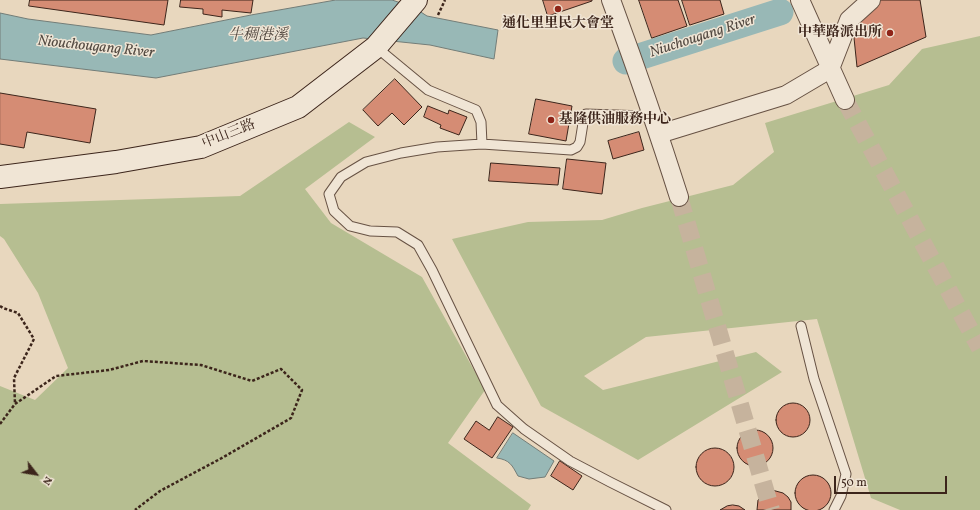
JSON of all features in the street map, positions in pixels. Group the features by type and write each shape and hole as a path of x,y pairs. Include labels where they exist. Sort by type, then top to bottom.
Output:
{"street":[{"path":"611,0 659,134 678,196"},
{"path":"800,0 845,100"},
{"path":"659,134 786,95 830,69 850,20 871,0"},
{"name":"中山三路","path":"0,177 116,162 201,147 298,107 378,45 416,1"}],"lane":[{"path":"378,45 428,90 476,110 481,122 482,144"},
{"path":"651,115 586,114 584,117 580,142 577,147 571,150 482,144 430,148 401,153 366,162 341,177 329,194 334,211 350,226 370,231 397,232 418,245 432,270 496,405 524,429 570,461 666,510"},
{"path":"801,326 814,380 846,474 841,496 834,510"}],"path":[{"path":"438,15 445,0"},
{"path":"0,306 18,313 34,339 14,378 16,404"},
{"path":"0,424 16,404 56,376 109,370 143,361 201,365 252,381 281,369 302,390 291,418 220,459 160,491 135,510"}],"green space":[{"path":"980,36 980,510 900,510 871,498 817,319 646,337 584,376 603,390 756,352 782,372 638,460 541,406 452,239 528,222 602,220 642,208 733,185 774,152 765,123 889,85 922,49"},
{"path":"349,122 375,137 305,189 331,223 422,277 485,390 448,443 531,505 528,510 0,510 0,386 35,400 68,368 38,293 4,239 0,236 0,204 240,196"}],"water":[{"name":"牛稠港溪","path":"336,0 392,0 413,7 427,16 498,30 494,59 430,45 363,38 156,78 0,59 0,13 28,19 151,35"},
{"path":"513,433 554,461 545,477 529,479 518,476 508,462 497,458"}],"building":[{"path":"30,0 168,0 164,25 29,6"},
{"path":"181,0 253,0 251,13 222,10 222,17 203,14 203,9 180,7"},
{"name":"通化里里民大會堂","path":"543,0 592,0 592,1 548,16"},
{"path":"639,0 678,0 687,26 652,38"},
{"path":"682,0 720,0 724,14 690,25"},
{"name":"中華路派出所","path":"880,0 920,0 926,37 857,67 853,28"},
{"path":"395,79 422,107 404,125 392,113 378,126 363,110"},
{"path":"0,93 96,109 90,143 27,132 24,148 0,144"},
{"name":"基隆供油服務中心","path":"536,99 572,106 566,141 529,134"},
{"path":"428,106 448,114 449,110 467,117 459,135 440,128 441,125 424,117"},
{"path":"639,132 644,150 613,159 608,141"},
{"path":"567,159 606,163 602,194 563,189"},
{"path":"491,163 560,168 558,185 489,181"},
{"path":"790,403 796,403 800,404 807,410 810,420 809,427 803,434 796,437 790,437 786,436 779,430 776,423 776,417 777,413 783,406"},
{"path":"498,417 513,427 492,458 464,439 476,421 489,430"},
{"path":"755,430 768,435 773,448 768,461 755,466 742,461 737,448 742,435"},
{"path":"711,448 719,448 729,453 733,460 733,474 729,481 719,486 711,486 701,481 699,478 696,471 696,463 701,453 704,451"},
{"path":"560,461 582,476 573,490 551,476"},
{"path":"813,475 826,480 831,493 826,506 813,511 800,506 795,493 800,480"},
{"path":"772,490 783,493 788,497 791,502 791,510 757,510 758,500 767,492"},
{"path":"727,506 739,506 745,510 720,510"}],"waterway":[{"name":"Niuchougang River","path":"626,61 780,12"}],"tunnel":[{"path":"845,100 980,348"},
{"path":"679,197 771,510"}],"place":[{"name":"通化里里民大會堂","path":"558,9"},
{"name":"中華路派出所","path":"890,33"},
{"name":"基隆供油服務中心","path":"551,120"}],"water label":[{"name":"Niouchougang River","path":"96,48"}]}
